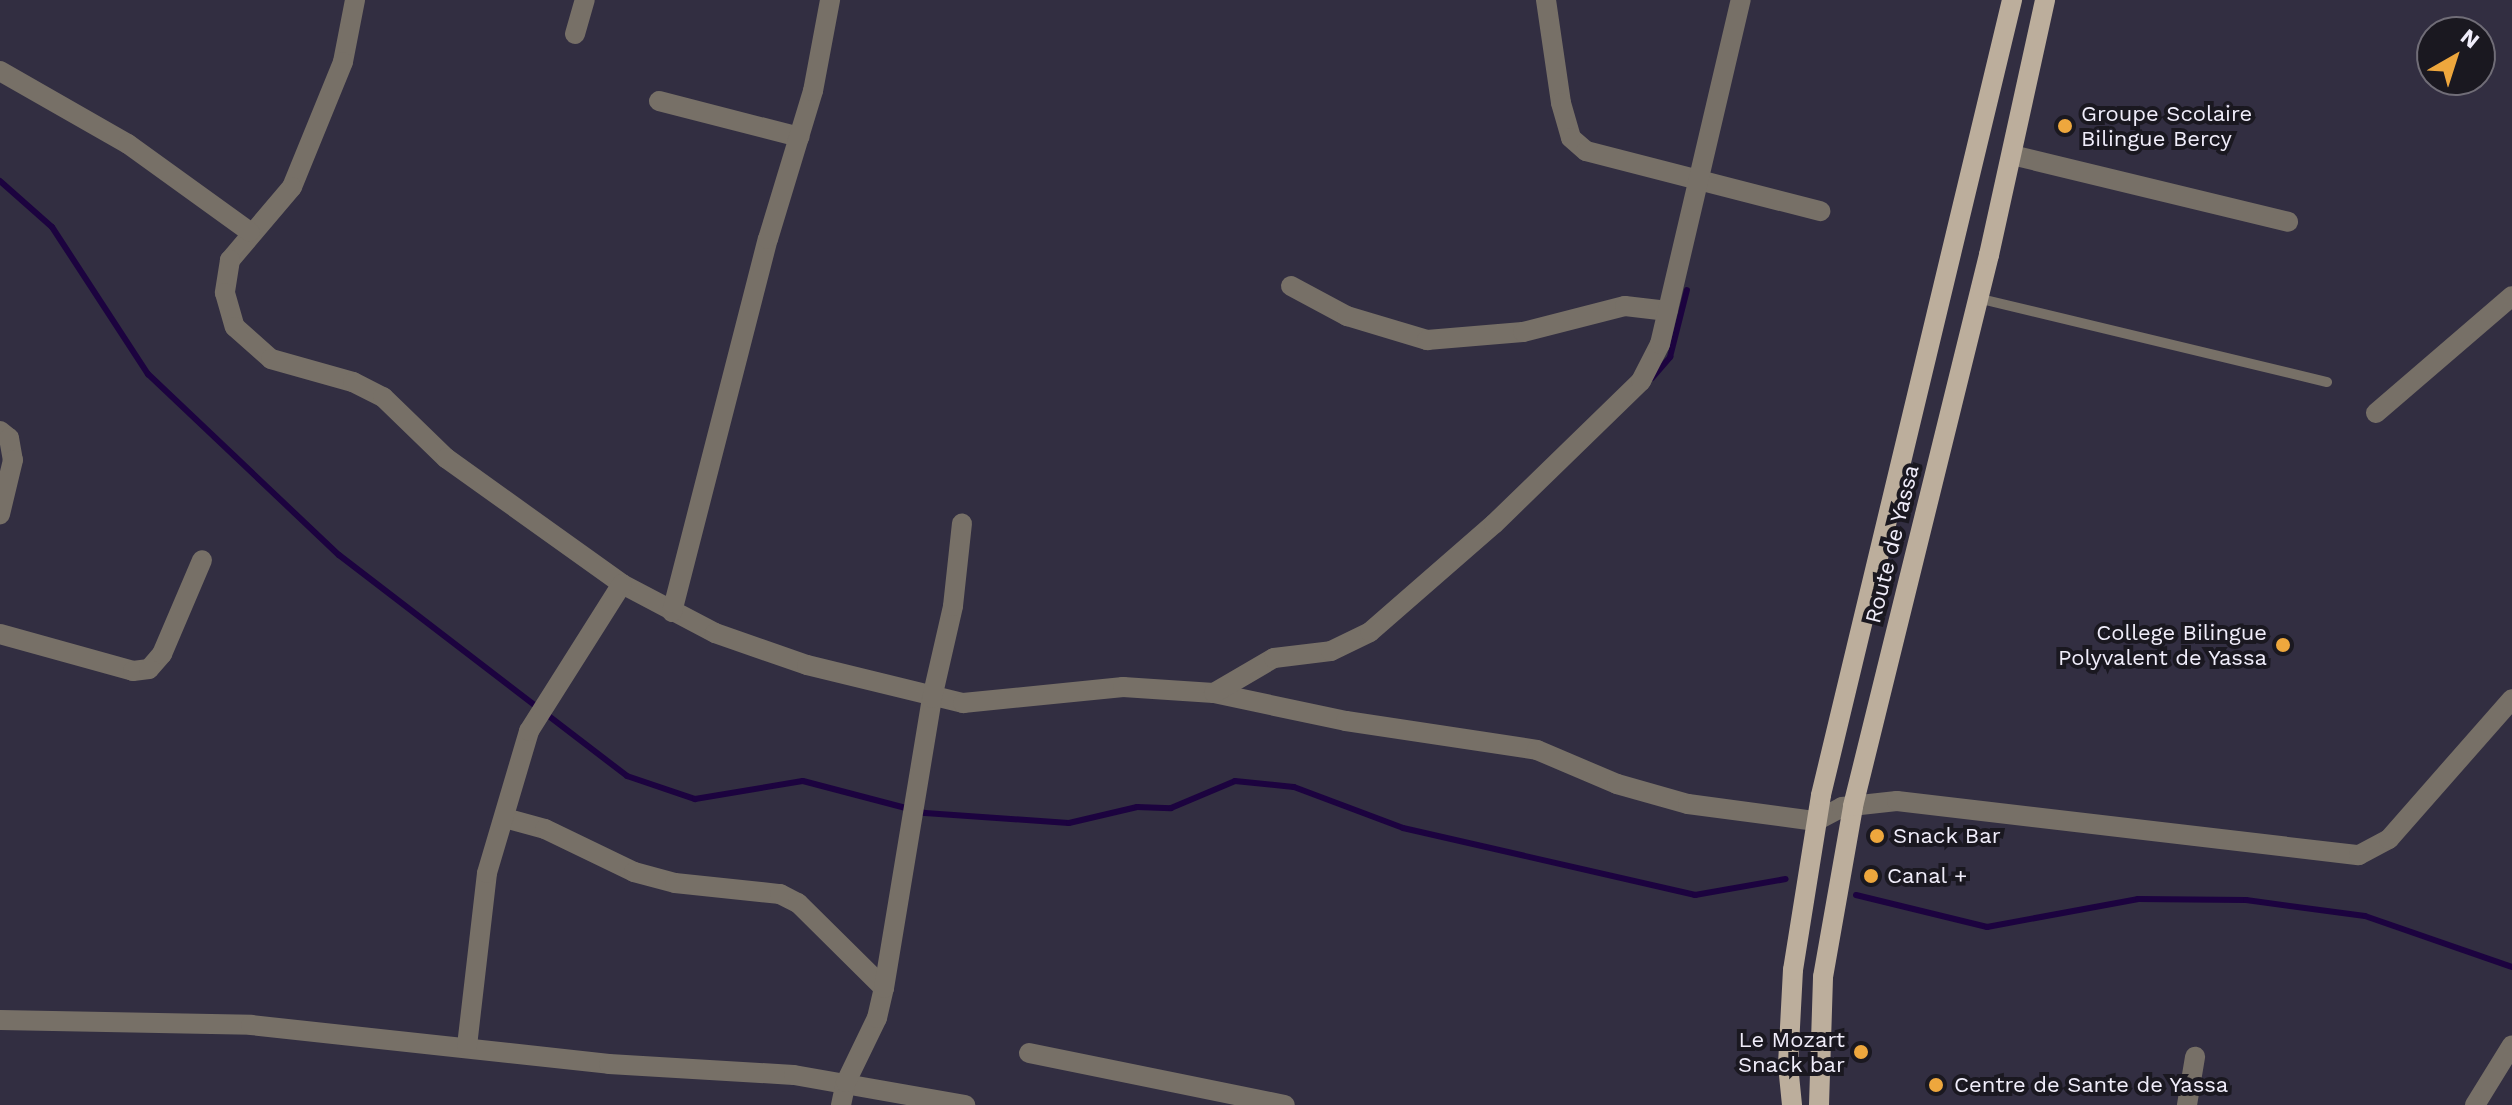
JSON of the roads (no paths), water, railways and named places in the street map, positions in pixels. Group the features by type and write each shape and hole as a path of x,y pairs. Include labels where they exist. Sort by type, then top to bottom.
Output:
{"main road":[{"name":"Route de Yassa","path":"1792,1105 1788,1065 1793,970 1816,821 2012,0"},
{"name":"Route de Yassa","path":"1819,1105 1823,977 1853,806 1989,255 2045,0"},
{"path":"1954,243 1989,255"}],"street":[{"path":"355,0 343,62 292,187 266,222 250,232 230,260 225,293 235,327 248,343 271,359 353,382 383,397 446,458 622,584 715,633 807,665 932,698 963,703 1123,687 1214,693 1346,721 1537,750 1617,784 1688,804 1816,821 1853,806 1897,801 2359,855 2389,839 2512,699"},
{"path":"575,34 585,0"},
{"path":"672,612 799,137 830,0"},
{"path":"1546,0 1571,138 1586,151 1698,183 1820,211"},
{"path":"1214,693 1274,658 1331,651 1370,632 1494,524 1641,381 1660,344 1741,0"},
{"path":"0,71 128,144 250,232"},
{"path":"659,101 799,137"},
{"path":"2012,155 2288,222"},
{"path":"1291,286 1347,316 1427,340 1466,341 1523,332 1625,306 1668,311"},
{"path":"2376,413 2512,296"},
{"path":"0,431 9,438 13,460 0,514"},
{"path":"841,1105 846,1082 877,1018 884,988 932,698 953,606 962,523"},
{"path":"0,634 133,671 149,669 162,654 202,560"},
{"path":"467,1046 487,873 529,731 622,584"},
{"path":"505,818 545,829 648,875 780,894 798,903 884,988"},
{"path":"0,1020 251,1025 467,1046 609,1064 846,1082 965,1105"},
{"path":"2475,1105 2512,1045"},
{"path":"1029,1053 1285,1105"},
{"path":"2187,1105 2195,1057"}],"lane":[{"path":"1977,298 2327,382"}],"waterway":[{"path":"0,181 52,227 148,374 339,555 627,776 695,799 803,781 925,813 1069,823 1137,807 1171,808 1235,781 1294,787 1403,828 1695,895 1786,879"},
{"path":"1652,378 1670,357 1687,290"},
{"path":"1856,895 1987,927 2138,899 2246,900 2365,916 2512,967"}],"place":[{"name":"Groupe Scolaire Bilingue Bercy","path":"2065,126"},
{"name":"College Bilingue Polyvalent de Yassa","path":"2283,645"},
{"name":"Snack Bar","path":"1877,836"},
{"name":"Canal +","path":"1871,876"},
{"name":"Le Mozart Snack bar","path":"1861,1052"},
{"name":"Centre de Sante de Yassa","path":"1936,1085"}]}
